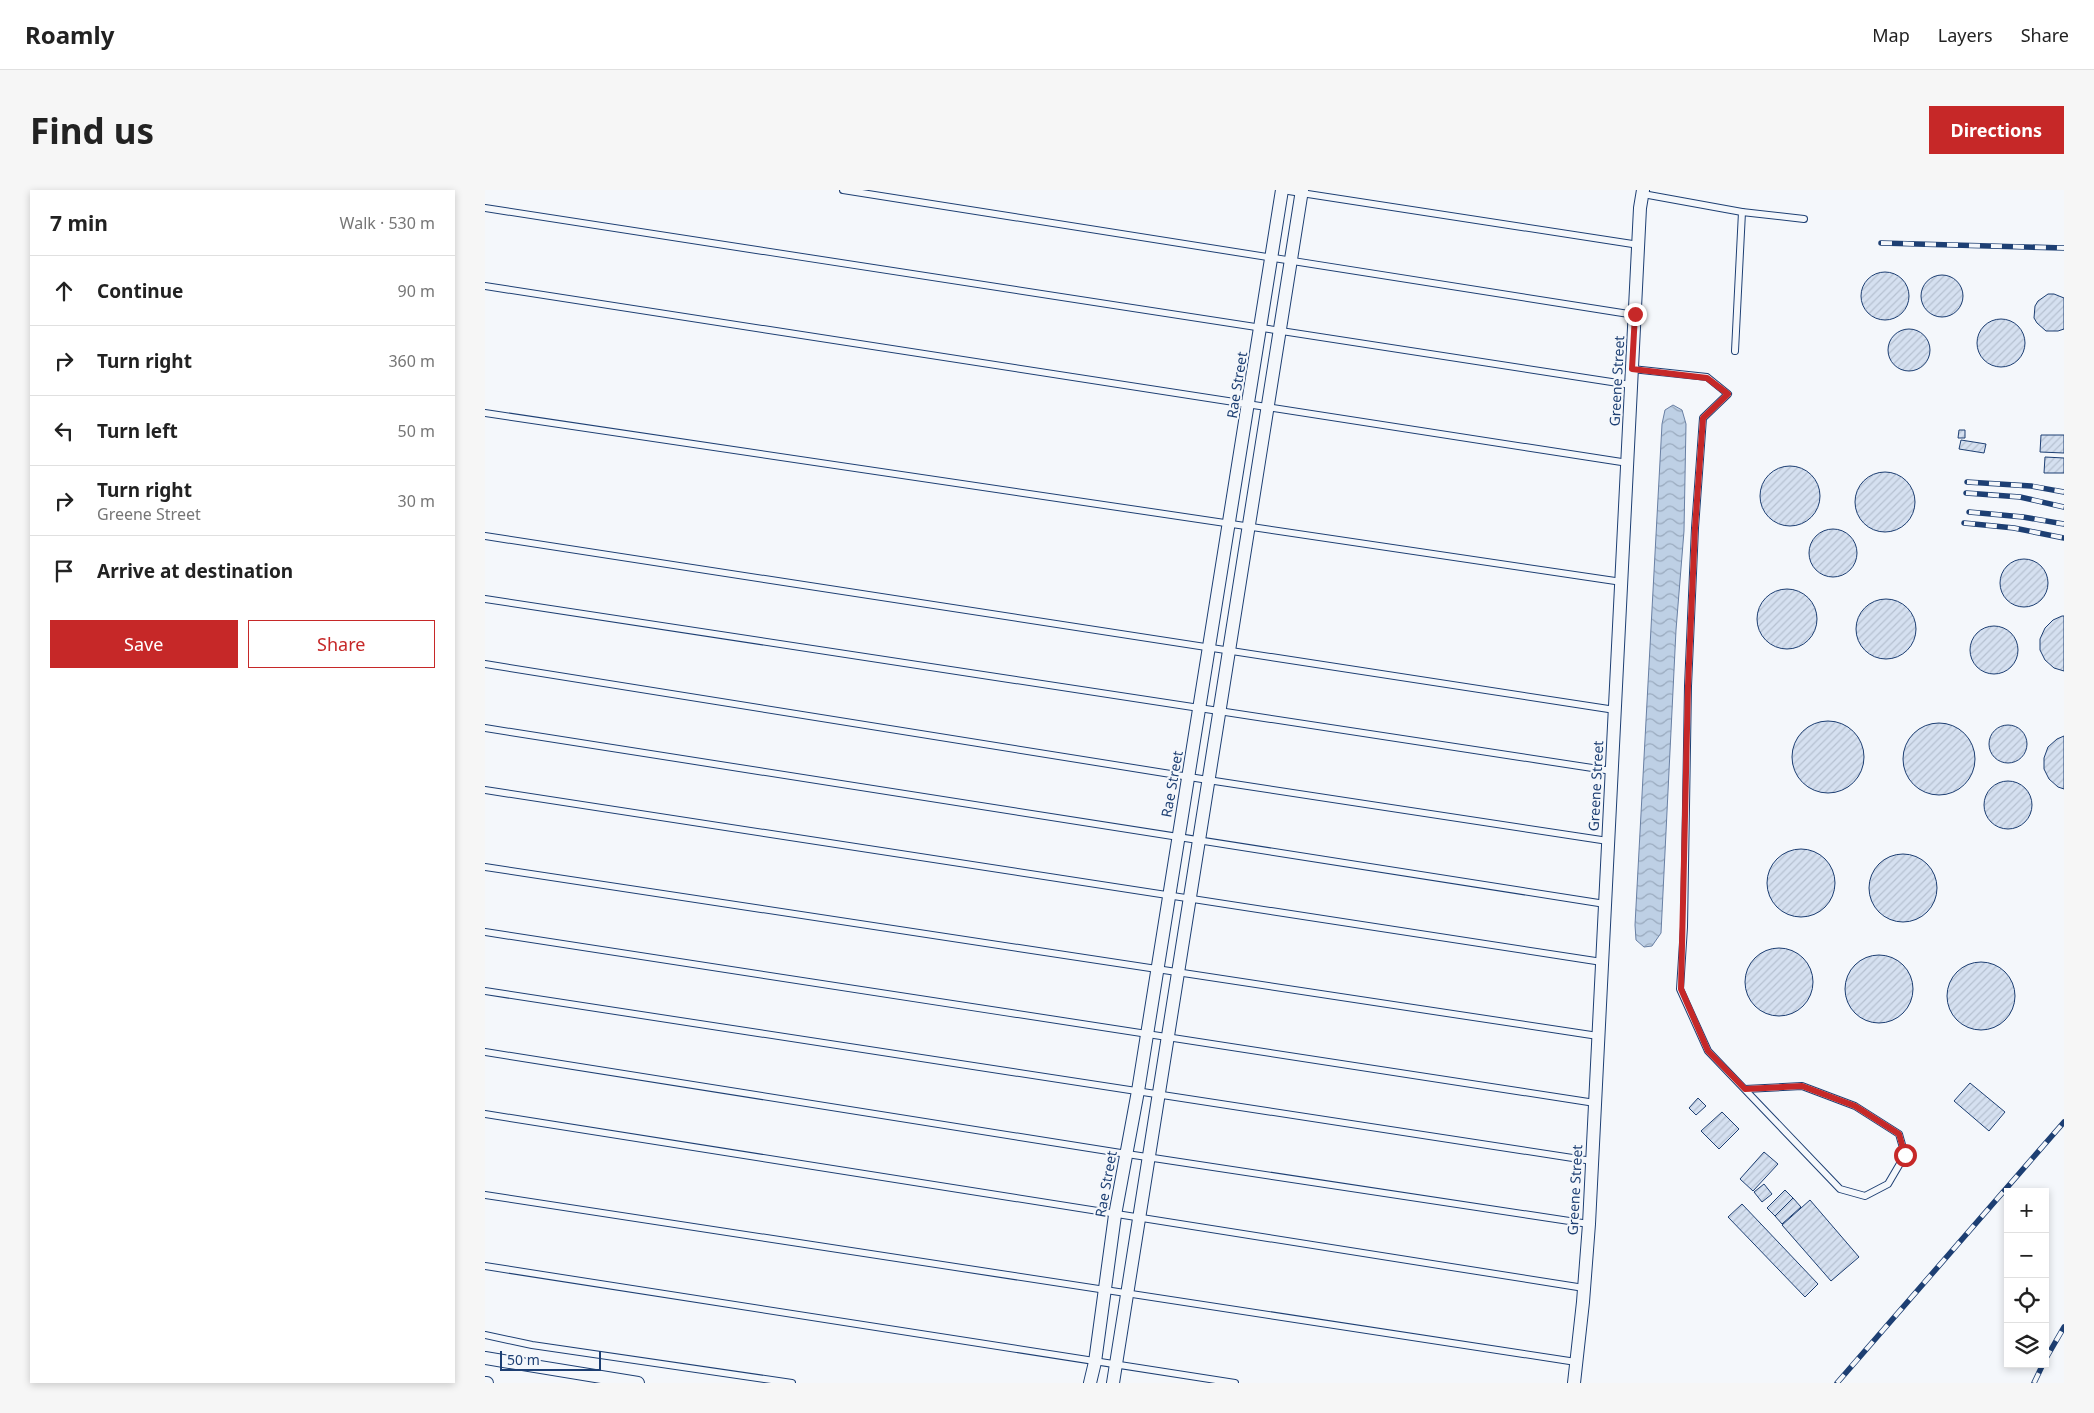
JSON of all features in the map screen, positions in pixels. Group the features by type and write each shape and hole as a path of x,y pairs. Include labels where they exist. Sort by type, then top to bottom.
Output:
{"street":[{"name":"Rae Street","path":"1090,1383 1095,1362 1115,1215 1138,1090 1177,836 1189,777 1282,190"},
{"path":"1113,1383 1302,192"},
{"name":"Greene Street","path":"1574,1383 1589,1224 1631,385 1643,192"},
{"path":"485,1358 637,1383"}],"lane":[{"path":"843,190 1635,314"},
{"path":"1282,190 1639,245"},
{"path":"1643,192 1743,212 1804,219"},
{"path":"485,208 1631,385"},
{"path":"1735,351 1743,212"},
{"path":"485,286 1628,463"},
{"path":"1632,369 1707,378 1728,394 1703,418 1695,528 1688,686 1681,989 1708,1051 1840,1189 1865,1196 1888,1184 1905,1155 1899,1134 1855,1106 1802,1086 1745,1089"},
{"path":"485,413 1621,582"},
{"path":"485,536 1615,710"},
{"path":"485,599 1612,772"},
{"path":"485,664 1208,780 1608,841"},
{"path":"485,728 1605,904"},
{"path":"485,790 1602,962"},
{"path":"485,867 1598,1036"},
{"path":"485,932 1595,1103"},
{"path":"485,991 1592,1160"},
{"path":"485,1052 1148,1158 1589,1224"},
{"path":"485,1114 1584,1288"},
{"path":"485,1195 1576,1362"},
{"path":"485,1266 1235,1383"},
{"path":"485,1335 542,1347 793,1383"}],"water":[{"path":"1673,405 1682,410 1686,424 1684,531 1676,630 1661,933 1652,946 1644,947 1636,940 1635,925 1662,424 1665,410"}],"building":[{"path":"1880,272 1890,272 1902,279 1909,291 1909,301 1902,313 1890,320 1880,320 1872,316 1865,309 1861,301 1861,291 1865,283 1872,276"},
{"path":"1938,275 1946,275 1957,281 1963,296 1957,311 1946,317 1938,317 1927,311 1921,300 1921,292 1927,281"},
{"path":"2048,294 2064,298 2064,329 2046,331 2034,318 2035,306 2038,301"},
{"path":"2001,319 2010,321 2018,326 2023,334 2025,343 2023,352 2018,360 2010,365 2001,367 1992,365 1984,360 1979,352 1977,343 1979,334 1984,326 1992,321"},
{"path":"1909,329 1924,335 1930,350 1924,365 1909,371 1894,365 1888,350 1894,335"},
{"path":"1959,430 1965,430 1965,438 1958,438"},
{"path":"2041,435 2064,435 2064,453 2040,452"},
{"path":"1961,440 1986,444 1984,453 1959,449"},
{"path":"2045,457 2064,458 2064,473 2044,473"},
{"path":"1784,466 1796,466 1807,471 1815,479 1820,490 1818,508 1807,521 1796,526 1784,526 1773,521 1765,513 1760,502 1760,490 1765,479 1773,471"},
{"path":"1879,472 1891,472 1902,477 1910,485 1915,496 1913,514 1902,527 1891,532 1879,532 1868,527 1860,519 1855,508 1855,496 1860,485 1868,477"},
{"path":"1833,529 1842,531 1850,536 1855,544 1857,553 1855,562 1850,570 1842,575 1833,577 1824,575 1816,570 1811,562 1809,553 1811,544 1816,536 1824,531"},
{"path":"2024,559 2033,561 2041,566 2046,574 2048,583 2046,592 2041,600 2033,605 2024,607 2015,605 2007,600 2002,592 2000,583 2002,574 2007,566 2015,561"},
{"path":"1781,589 1793,589 1804,594 1812,602 1817,613 1815,631 1804,644 1793,649 1781,649 1770,644 1762,636 1757,625 1757,613 1762,602 1770,594"},
{"path":"1880,599 1892,599 1903,604 1911,612 1916,623 1914,641 1903,654 1892,659 1880,659 1869,654 1861,646 1856,635 1856,623 1861,612 1869,604"},
{"path":"2064,616 2064,671 2054,668 2045,660 2040,650 2040,639 2045,628 2053,620"},
{"path":"1994,626 2003,628 2011,633 2016,641 2018,650 2016,659 2011,667 2003,672 1994,674 1985,672 1977,667 1972,659 1970,650 1972,641 1977,633 1985,628"},
{"path":"1835,721 1854,731 1862,743 1864,757 1862,771 1854,783 1842,791 1821,793 1802,783 1794,771 1792,750 1802,731 1814,723"},
{"path":"1946,723 1965,733 1973,745 1975,759 1973,773 1965,785 1953,793 1932,795 1913,785 1905,773 1903,752 1913,733 1925,725"},
{"path":"2008,725 2015,726 2021,731 2026,737 2026,751 2021,757 2015,762 2008,763 2001,762 1995,757 1990,751 1989,744 1990,737 1995,731 2001,726"},
{"path":"2064,736 2064,789 2058,787 2049,779 2044,769 2044,758 2048,747"},
{"path":"2008,781 2017,783 2025,788 2030,796 2032,805 2030,814 2025,822 2017,827 2008,829 1999,827 1991,822 1986,814 1984,805 1986,796 1991,788 1999,783"},
{"path":"1801,849 1814,852 1825,859 1832,870 1835,883 1832,896 1825,907 1814,914 1801,917 1788,914 1777,907 1770,896 1767,883 1770,870 1777,859 1788,852"},
{"path":"1903,854 1916,857 1927,864 1934,875 1937,888 1934,901 1927,912 1916,919 1903,922 1890,919 1879,912 1872,901 1869,888 1872,875 1879,864 1890,857"},
{"path":"1779,948 1792,951 1803,958 1810,969 1813,982 1810,995 1803,1006 1792,1013 1779,1016 1766,1013 1755,1006 1748,995 1745,982 1748,969 1755,958 1766,951"},
{"path":"1879,955 1892,958 1903,965 1910,976 1913,989 1910,1002 1903,1013 1892,1020 1879,1023 1866,1020 1855,1013 1848,1002 1845,989 1848,976 1855,965 1866,958"},
{"path":"1981,962 1994,965 2005,972 2012,983 2015,996 2012,1009 2005,1020 1994,1027 1981,1030 1968,1027 1957,1020 1950,1009 1947,996 1950,983 1957,972 1968,965"},
{"path":"1970,1083 2005,1112 1989,1131 1954,1101"},
{"path":"1698,1098 1706,1106 1696,1115 1689,1108"},
{"path":"1722,1112 1739,1129 1719,1149 1701,1131"},
{"path":"1764,1152 1778,1164 1753,1191 1740,1179"},
{"path":"1764,1184 1772,1194 1762,1202 1754,1192"},
{"path":"1785,1190 1793,1198 1775,1216 1767,1208"},
{"path":"1793,1198 1801,1207 1782,1224 1775,1216"},
{"path":"1810,1200 1859,1257 1831,1281 1782,1225"},
{"path":"1742,1204 1818,1284 1805,1297 1728,1217"}],"railway":[{"path":"1881,243 2064,248"},
{"path":"1967,482 2031,486 2064,492"},
{"path":"1966,493 2020,497 2064,507"},
{"path":"1969,512 2023,517 2064,524"},
{"path":"1964,523 2014,528 2064,538"},
{"path":"1837,1383 2064,1122"},
{"path":"2049,1353 2064,1327"},
{"path":"2034,1383 2041,1368"}],"route":[{"path":"1635,314 1632,369 1707,378 1728,394 1703,418 1695,528 1688,686 1681,989 1708,1051 1745,1089 1802,1086 1855,1106 1899,1134 1905,1155"}]}
